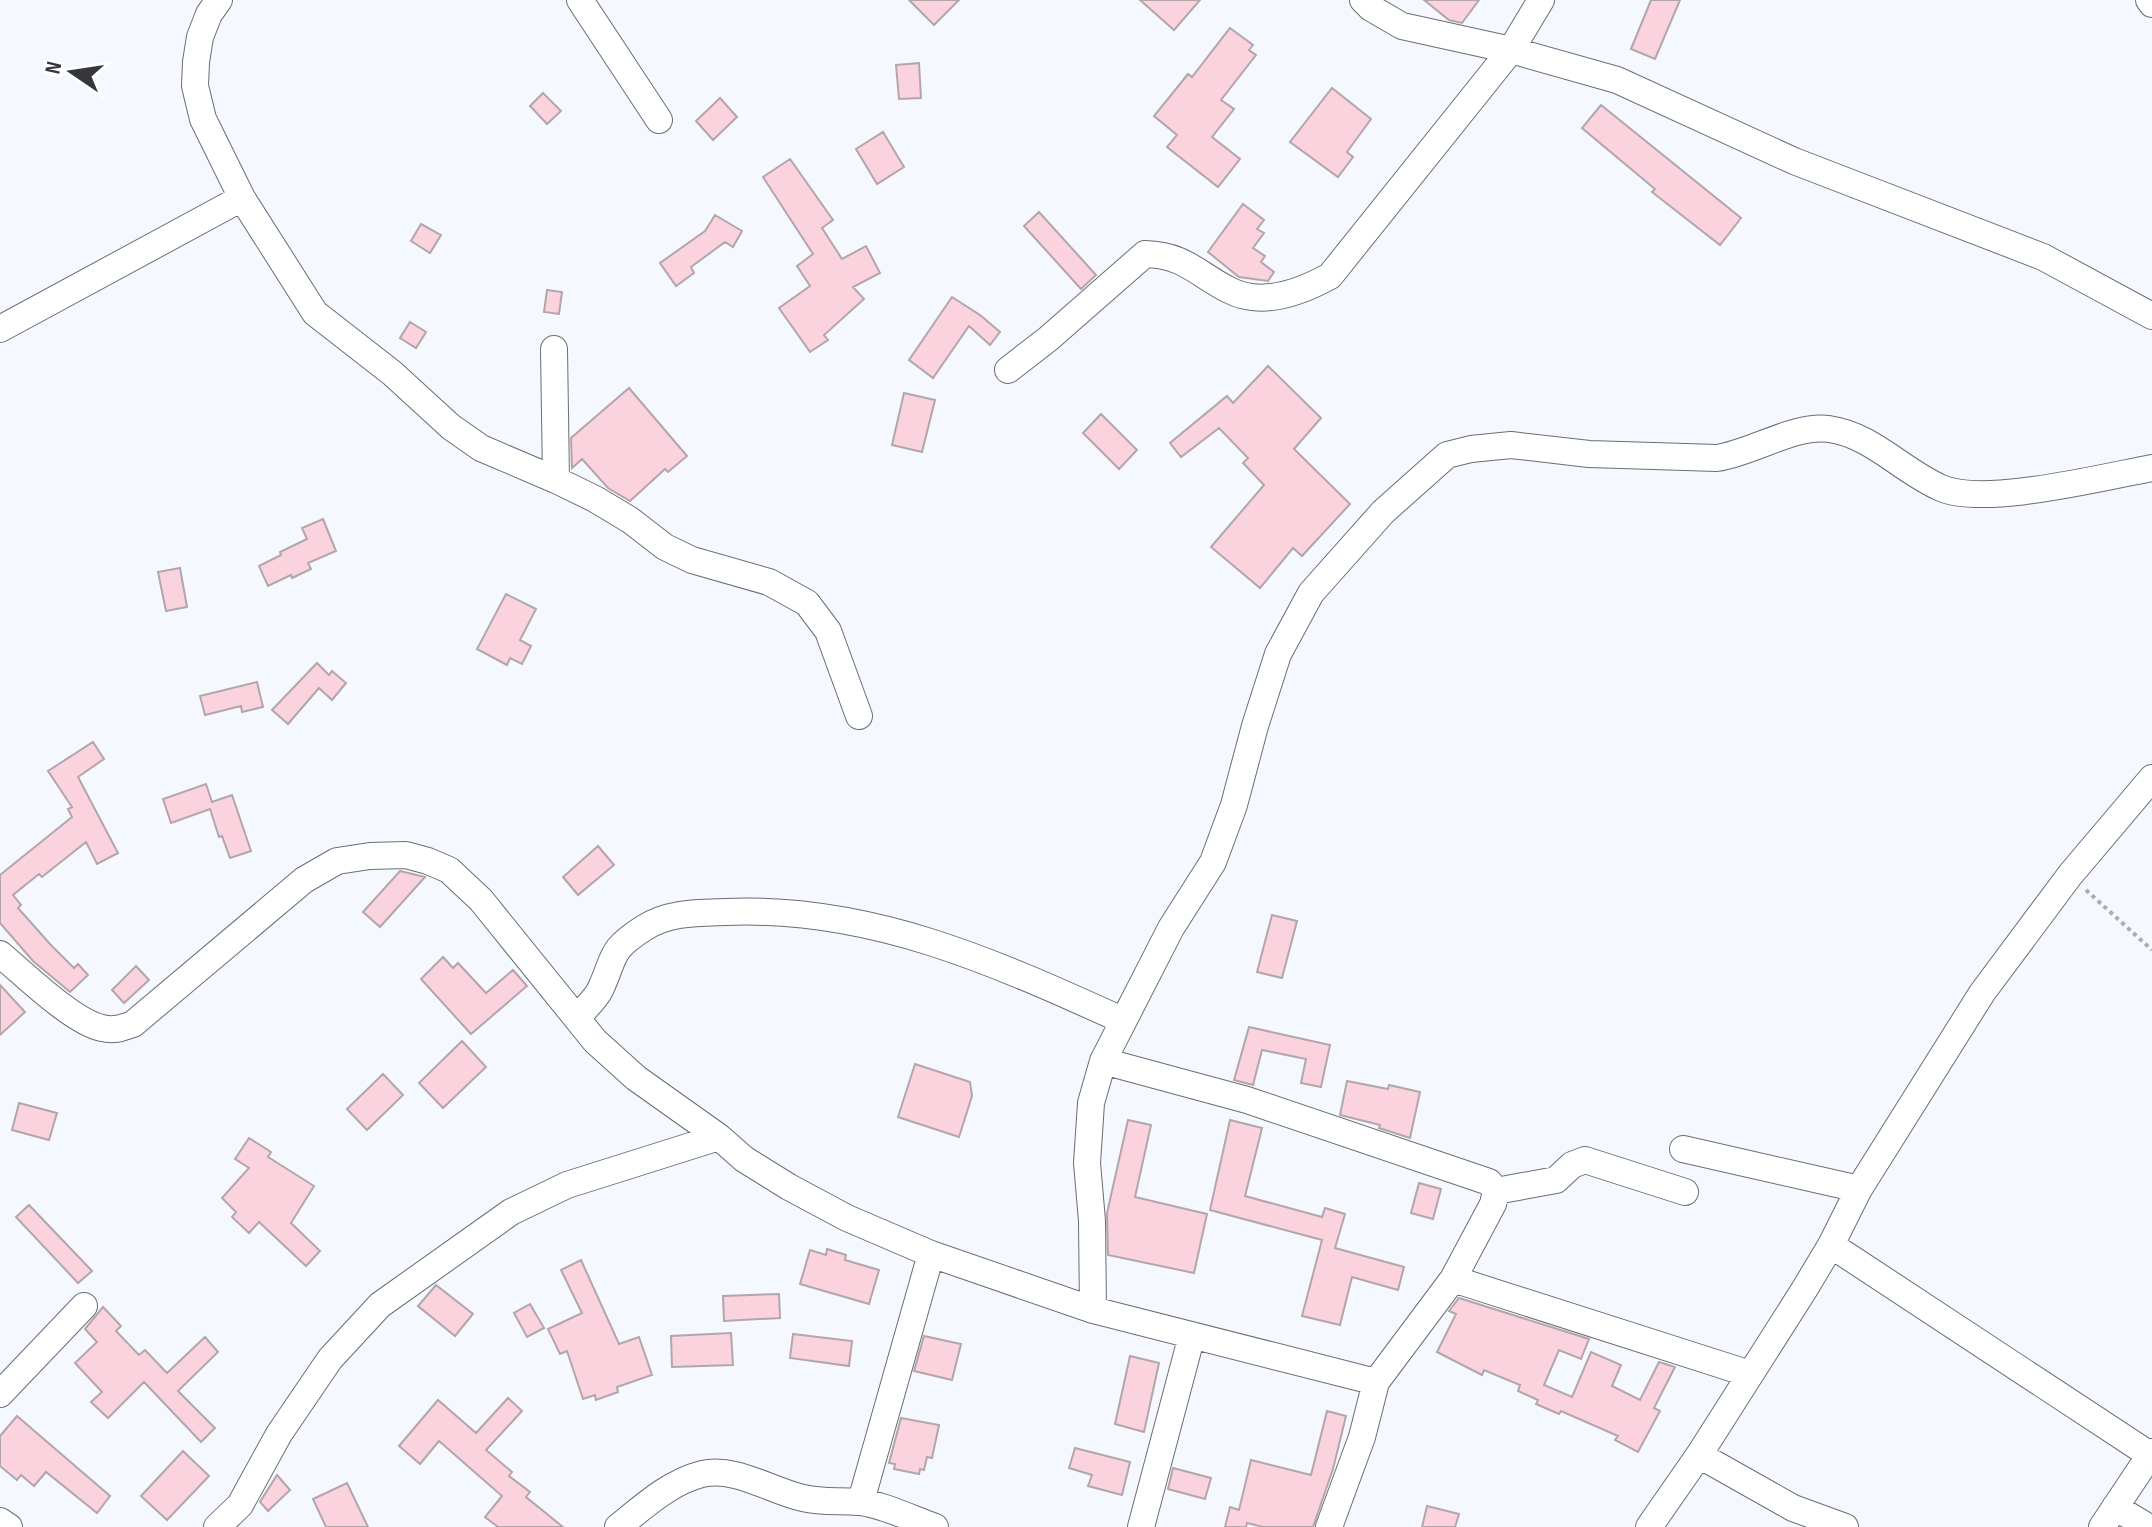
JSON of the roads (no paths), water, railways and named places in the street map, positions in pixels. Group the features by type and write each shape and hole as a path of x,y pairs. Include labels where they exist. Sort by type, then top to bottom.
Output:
{"street":[{"path":"219,0 209,14 200,37 195,86 203,119 242,198 315,313 392,373 451,427 481,448 607,506 665,547 692,560 769,582 807,603 828,631 859,716"},
{"path":"580,0 659,120"},
{"path":"1363,0 1402,26 1511,50 1617,80 1794,161 2043,257 2152,316"},
{"path":"1008,370 1145,254 1178,258 1230,291 1251,297 1306,290 1330,276 1511,50 1541,0"},
{"path":"0,329 242,198"},
{"path":"554,349 556,480"},
{"path":"1093,1310 1092,1221 1087,1163 1091,1103 1103,1061 1171,928 1213,862 1234,805 1278,654 1311,593 1383,512 1447,455 1511,445 1589,454 1717,458 1737,455 1799,432 1826,428 1855,435 1916,475 1944,490 1965,494 2006,494 2152,468"},
{"path":"1649,1527 1699,1455 1831,1245 1859,1189 1982,993 2070,875 2152,778"},
{"path":"0,954 51,997 90,1024 116,1030 133,1024 164,1000 304,880 337,861 406,855 449,870 481,900 595,1041 636,1078 719,1137 744,1159 789,1187 847,1218 931,1254 1093,1310 1376,1382"},
{"path":"577,1018 598,993 618,947 647,926 680,914 763,910 847,919 966,953 1122,1020"},
{"path":"1103,1061 1262,1105 1489,1182 1496,1191"},
{"path":"217,1527 240,1505 279,1434 330,1359 380,1305 511,1212 567,1185 719,1137"},
{"path":"1683,1149 1859,1189"},
{"path":"1496,1191 1556,1180 1572,1165 1585,1160 1685,1192"},
{"path":"1329,1527 1362,1437 1376,1382 1453,1279 1493,1204 1496,1191"},
{"path":"1831,1245 2151,1454 2108,1517 2148,1527"},
{"path":"861,1501 931,1254"},
{"path":"1453,1279 1750,1374"},
{"path":"0,1394 84,1306"},
{"path":"1141,1527 1192,1335"},
{"path":"1699,1455 1793,1508 1845,1527"},
{"path":"618,1527 653,1498 676,1485 700,1475 720,1472 827,1503 861,1501 935,1527"},
{"path":"0,1521 9,1527"}]}
